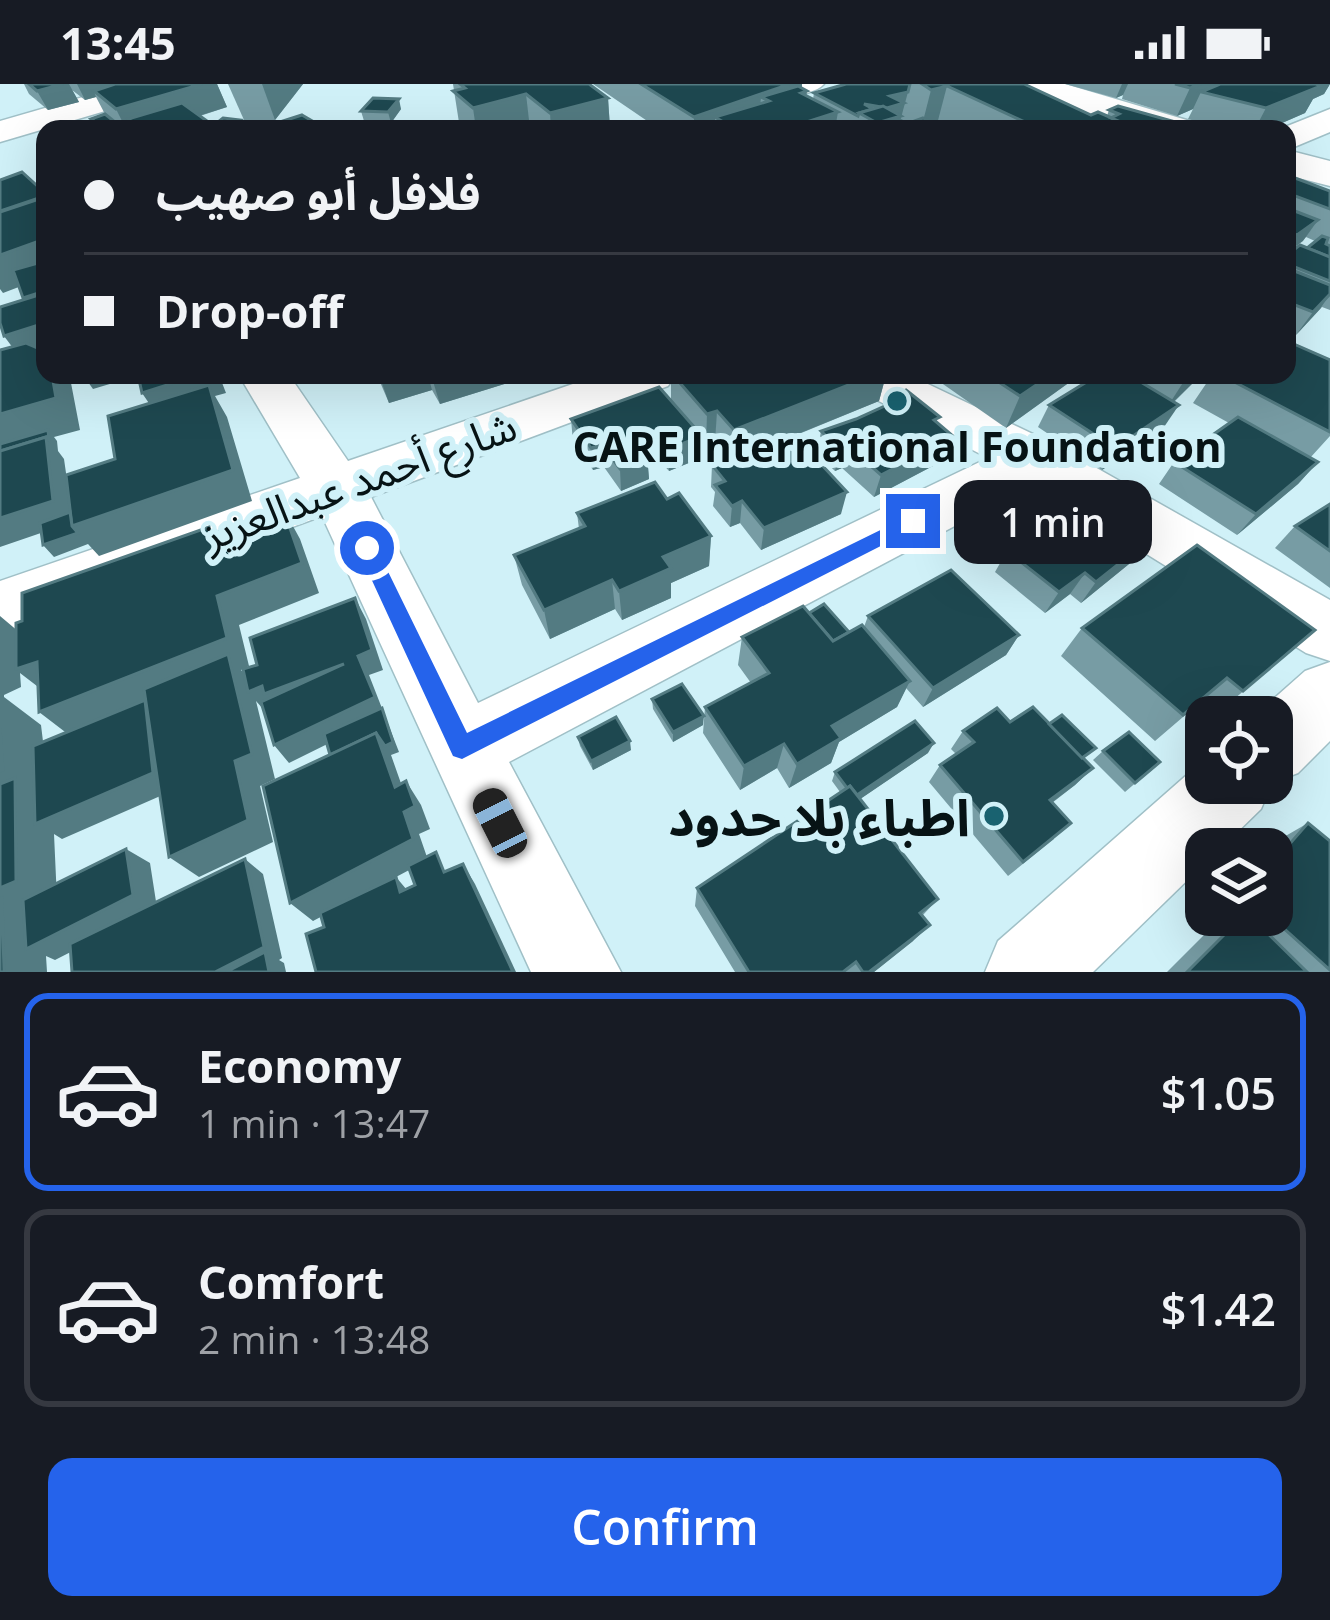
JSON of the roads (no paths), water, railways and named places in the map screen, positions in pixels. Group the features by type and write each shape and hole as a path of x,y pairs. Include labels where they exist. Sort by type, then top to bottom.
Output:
{"main road":[{"path":"1028,84 1147,120"},
{"path":"1296,165 1330,174"}],"street":[{"path":"17,125 161,84"},
{"path":"766,84 808,84"},
{"path":"1296,135 1330,119"},
{"path":"269,384 348,508 462,748 578,972"},
{"name":"شارع أحمد عبدالعزيز","path":"0,608 625,384"},
{"path":"886,384 1036,459 1330,633"},
{"path":"462,748 1036,459"},
{"path":"1293,728 1330,694"},
{"path":"1029,972 1211,804"}],"place":[{"name":"CARE International Foundation","path":"897,401"},
{"name":"اطباء بلا حدود","path":"994,816"}]}
